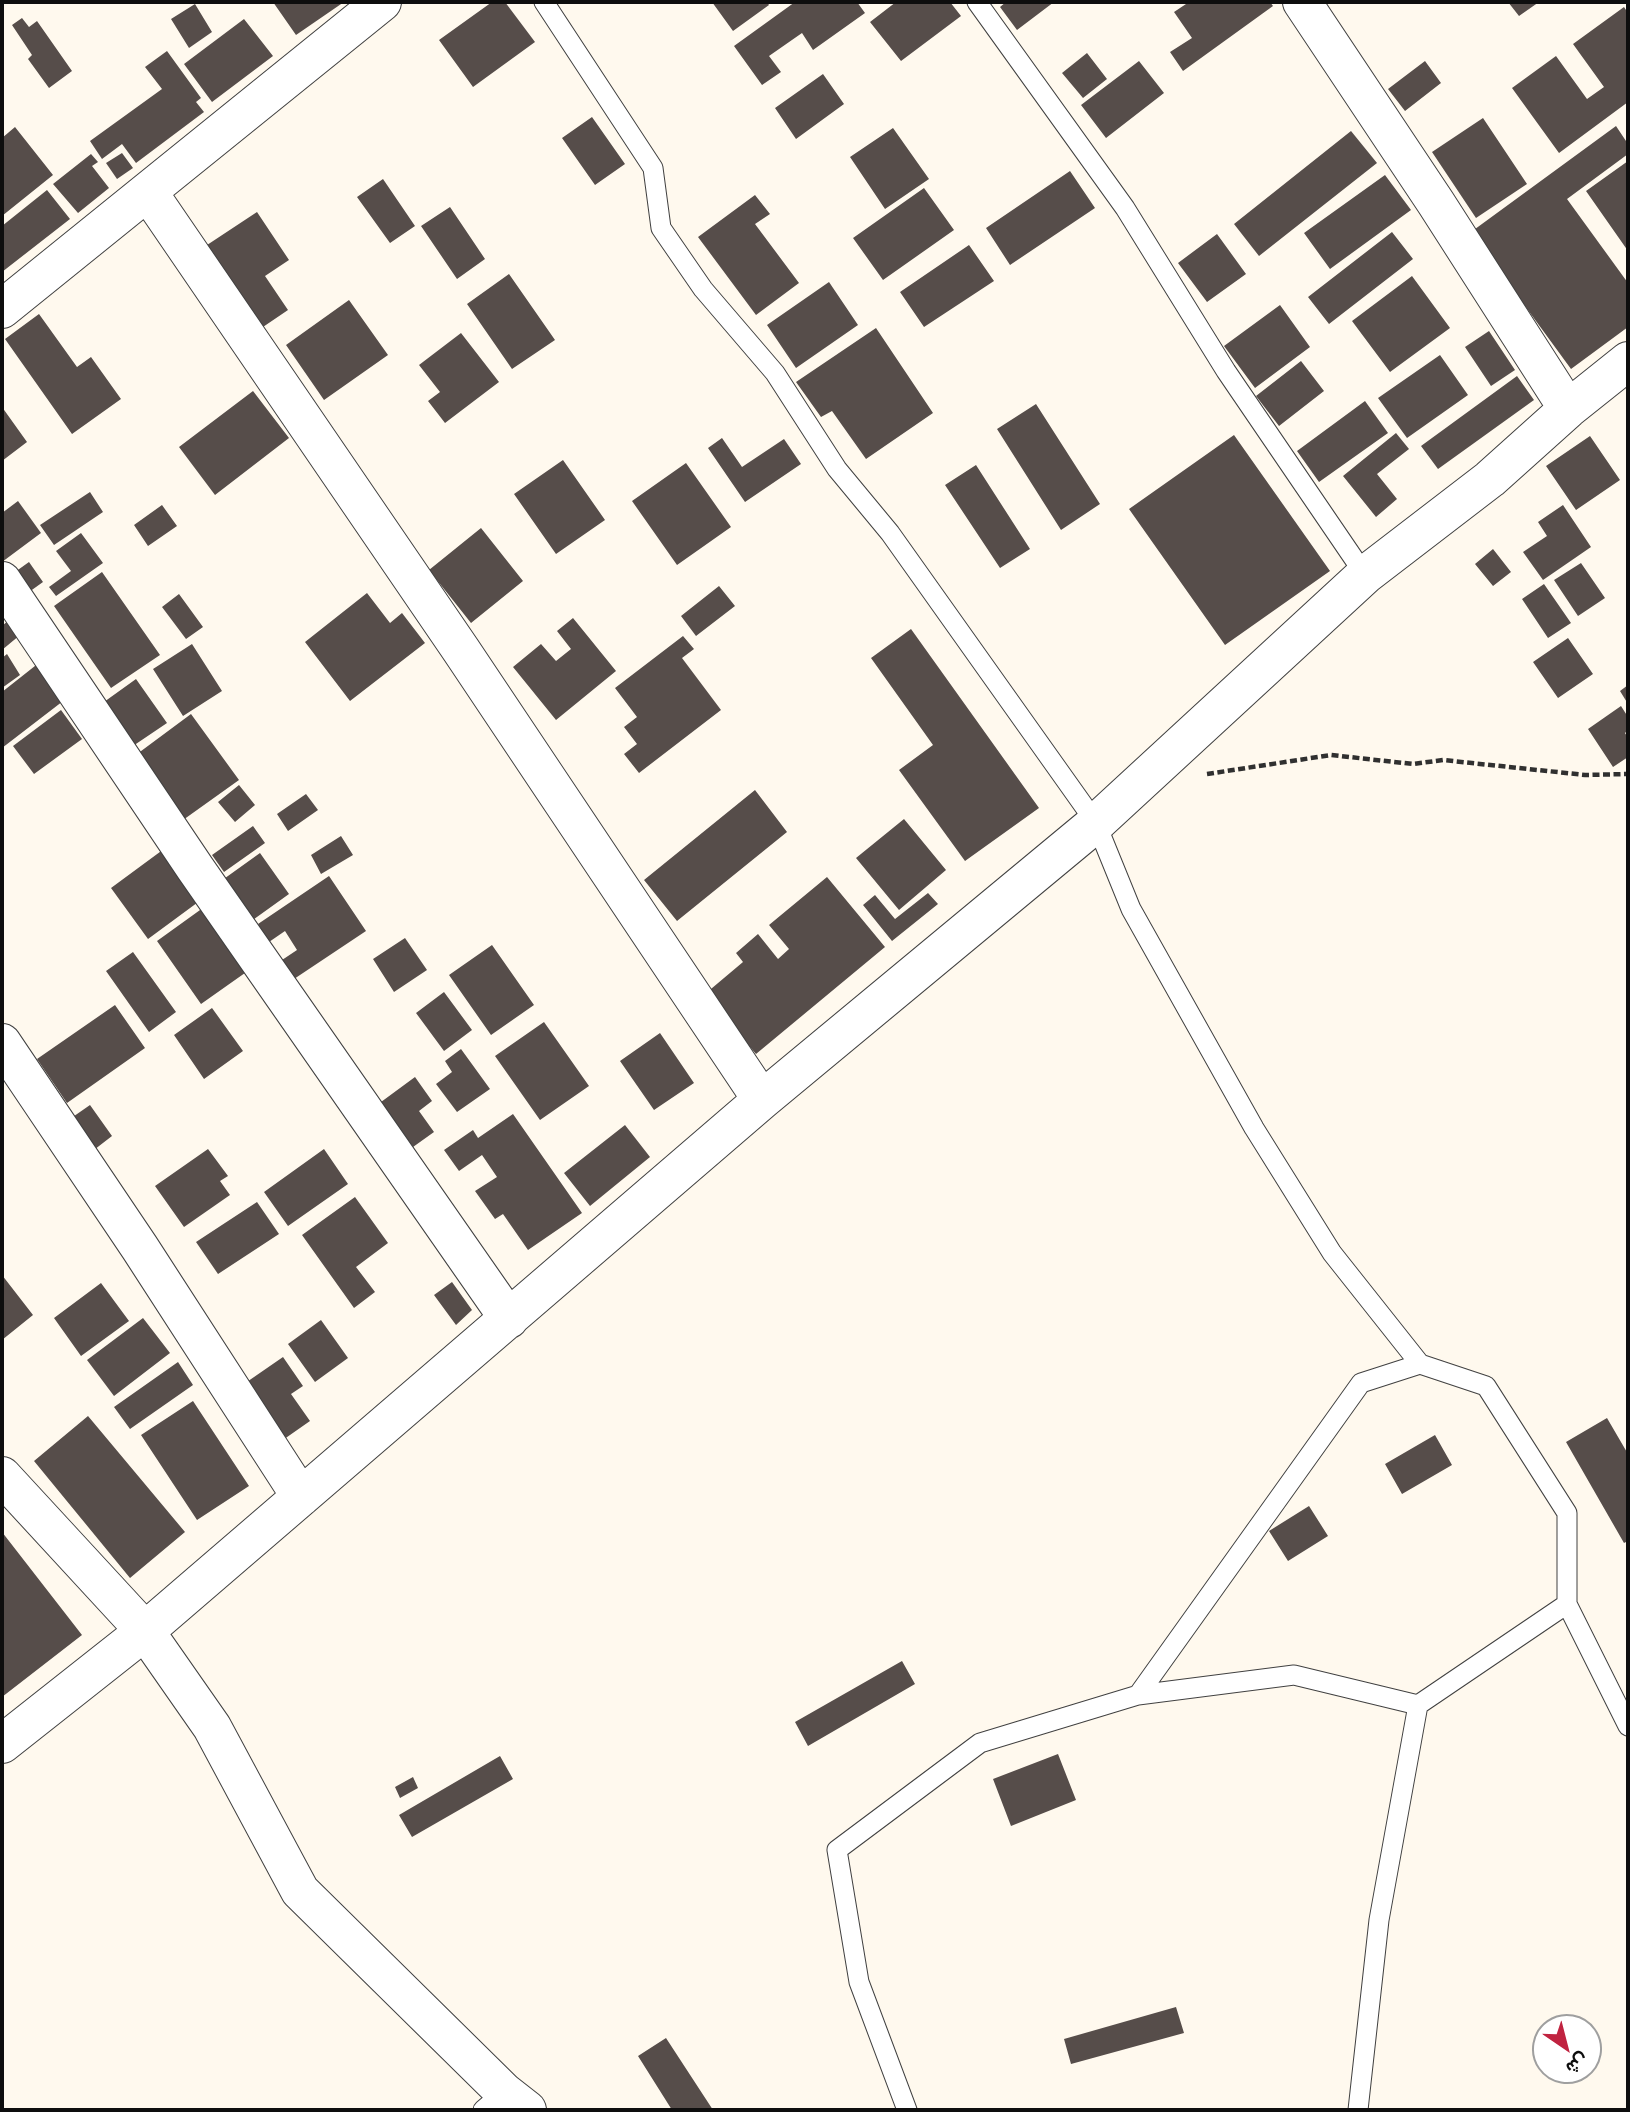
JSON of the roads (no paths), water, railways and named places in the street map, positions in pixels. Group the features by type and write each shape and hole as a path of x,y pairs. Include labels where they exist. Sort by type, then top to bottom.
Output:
{"street":[{"path":"2,309 382,2"},
{"path":"1302,2 1436,203 1568,409"},
{"path":"148,192 461,650 762,1100"},
{"path":"2,1744 145,1631 762,1100 1096,823 1365,575 1490,479 1568,409 1628,361"},
{"path":"2,581 195,868 509,1319"},
{"path":"2,1043 301,1497"},
{"path":"2,1476 145,1631 212,1727 300,1891 504,2104"}],"lane":[{"path":"544,2 653,168 661,228 704,289 775,373 837,469 890,533 1096,823 1131,909 1254,1128 1332,1253 1420,1364 1486,1386 1567,1513 1567,1604 1628,1726"},
{"path":"977,2 1125,208 1226,371 1365,575"},
{"path":"1138,1695 1361,1383 1420,1364"},
{"path":"1358,2110 1379,1920 1418,1705 1567,1604"},
{"path":"907,2110 859,1982 837,1850 980,1743 1138,1695 1294,1675 1418,1705"}]}
